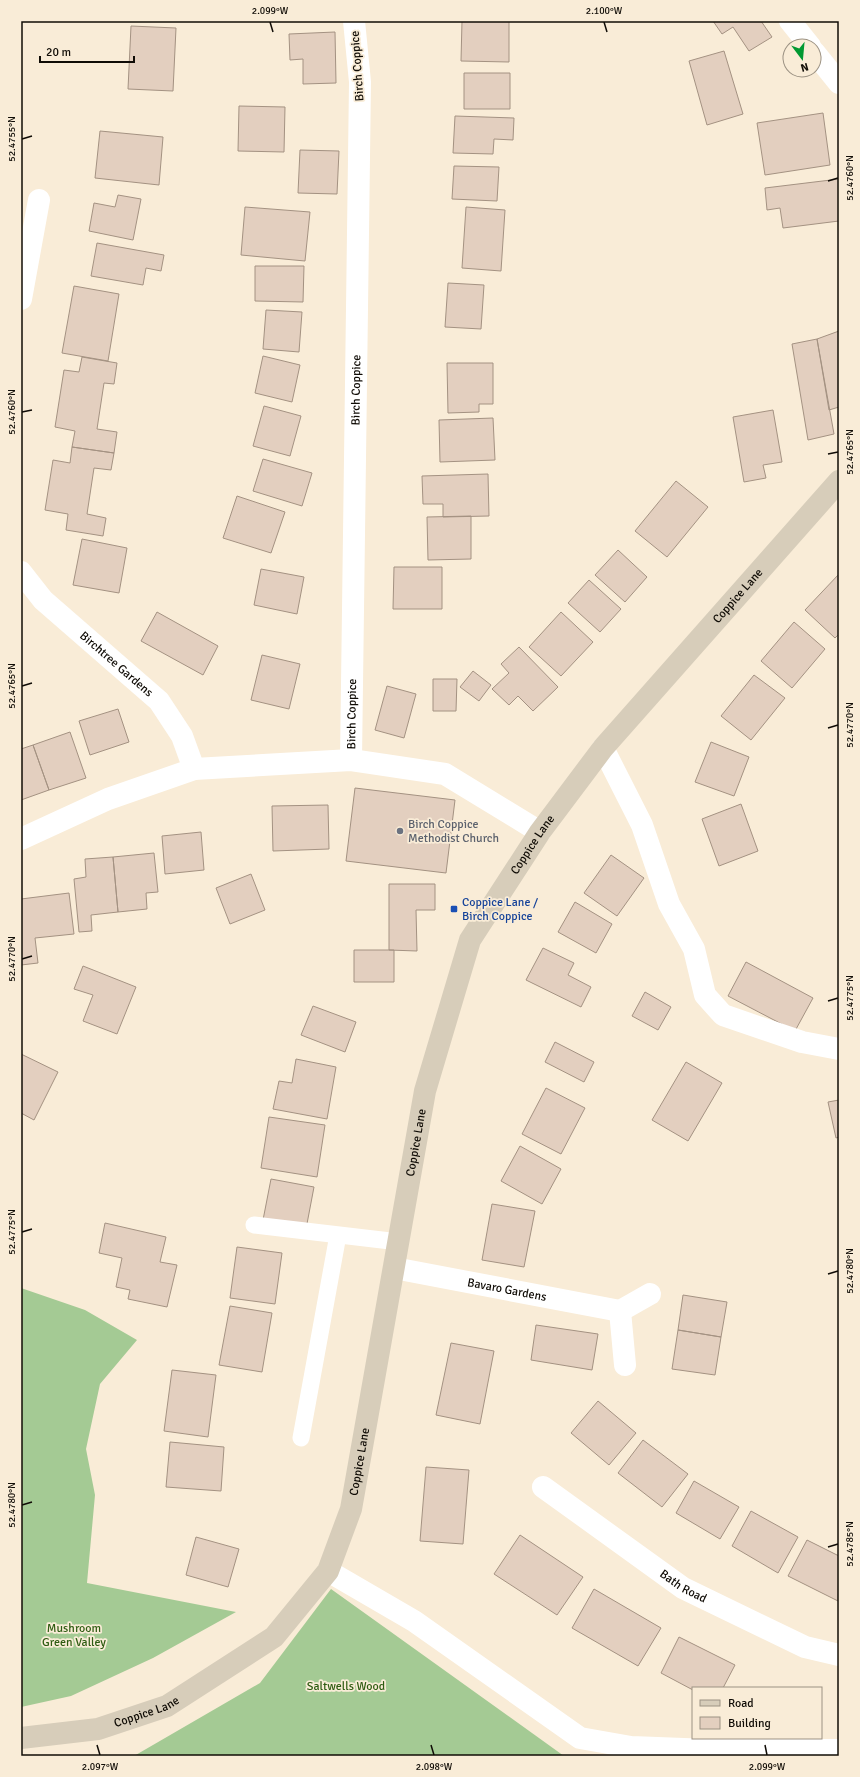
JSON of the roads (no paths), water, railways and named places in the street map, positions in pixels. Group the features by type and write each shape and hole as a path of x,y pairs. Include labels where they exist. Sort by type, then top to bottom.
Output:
{"street":[{"name":"Birch Coppice","path":"351,760 360,82 354,21"},
{"path":"790,21 804,38"},
{"path":"822,62 839,83"},
{"path":"21,298 39,200"},
{"name":"Coppice Lane","path":"21,1738 98,1729 167,1706 274,1637 328,1571 352,1509 425,1091 470,940 540,832 603,748 839,481"},
{"name":"Birchtree Gardens","path":"21,572 43,600 159,701 182,736 194,769"},
{"path":"603,748 642,825 669,904 694,949 705,995 723,1015 802,1042 839,1049"},
{"name":"Birch Coppice","path":"21,840 108,799 194,769 351,760 445,774 540,832"},
{"name":"Bavaro Gardens","path":"394,1268 620,1311"},
{"path":"625,1365 620,1311 650,1294"},
{"name":"Bath Road","path":"543,1488 683,1588 805,1647 839,1655"},
{"path":"328,1571 414,1621 580,1738 631,1747 710,1750 839,1750"}],"lane":[{"path":"254,1225 399,1242"},
{"path":"300,1438 338,1235"}],"place":[{"name":"Birch Coppice Methodist Church","path":"400,831"},
{"name":"Coppice Lane / Birch Coppice","path":"454,909"}],"park label":[{"name":"Mushroom Green Valley","path":"74,1635"},
{"name":"Saltwells Wood","path":"346,1686"}]}
